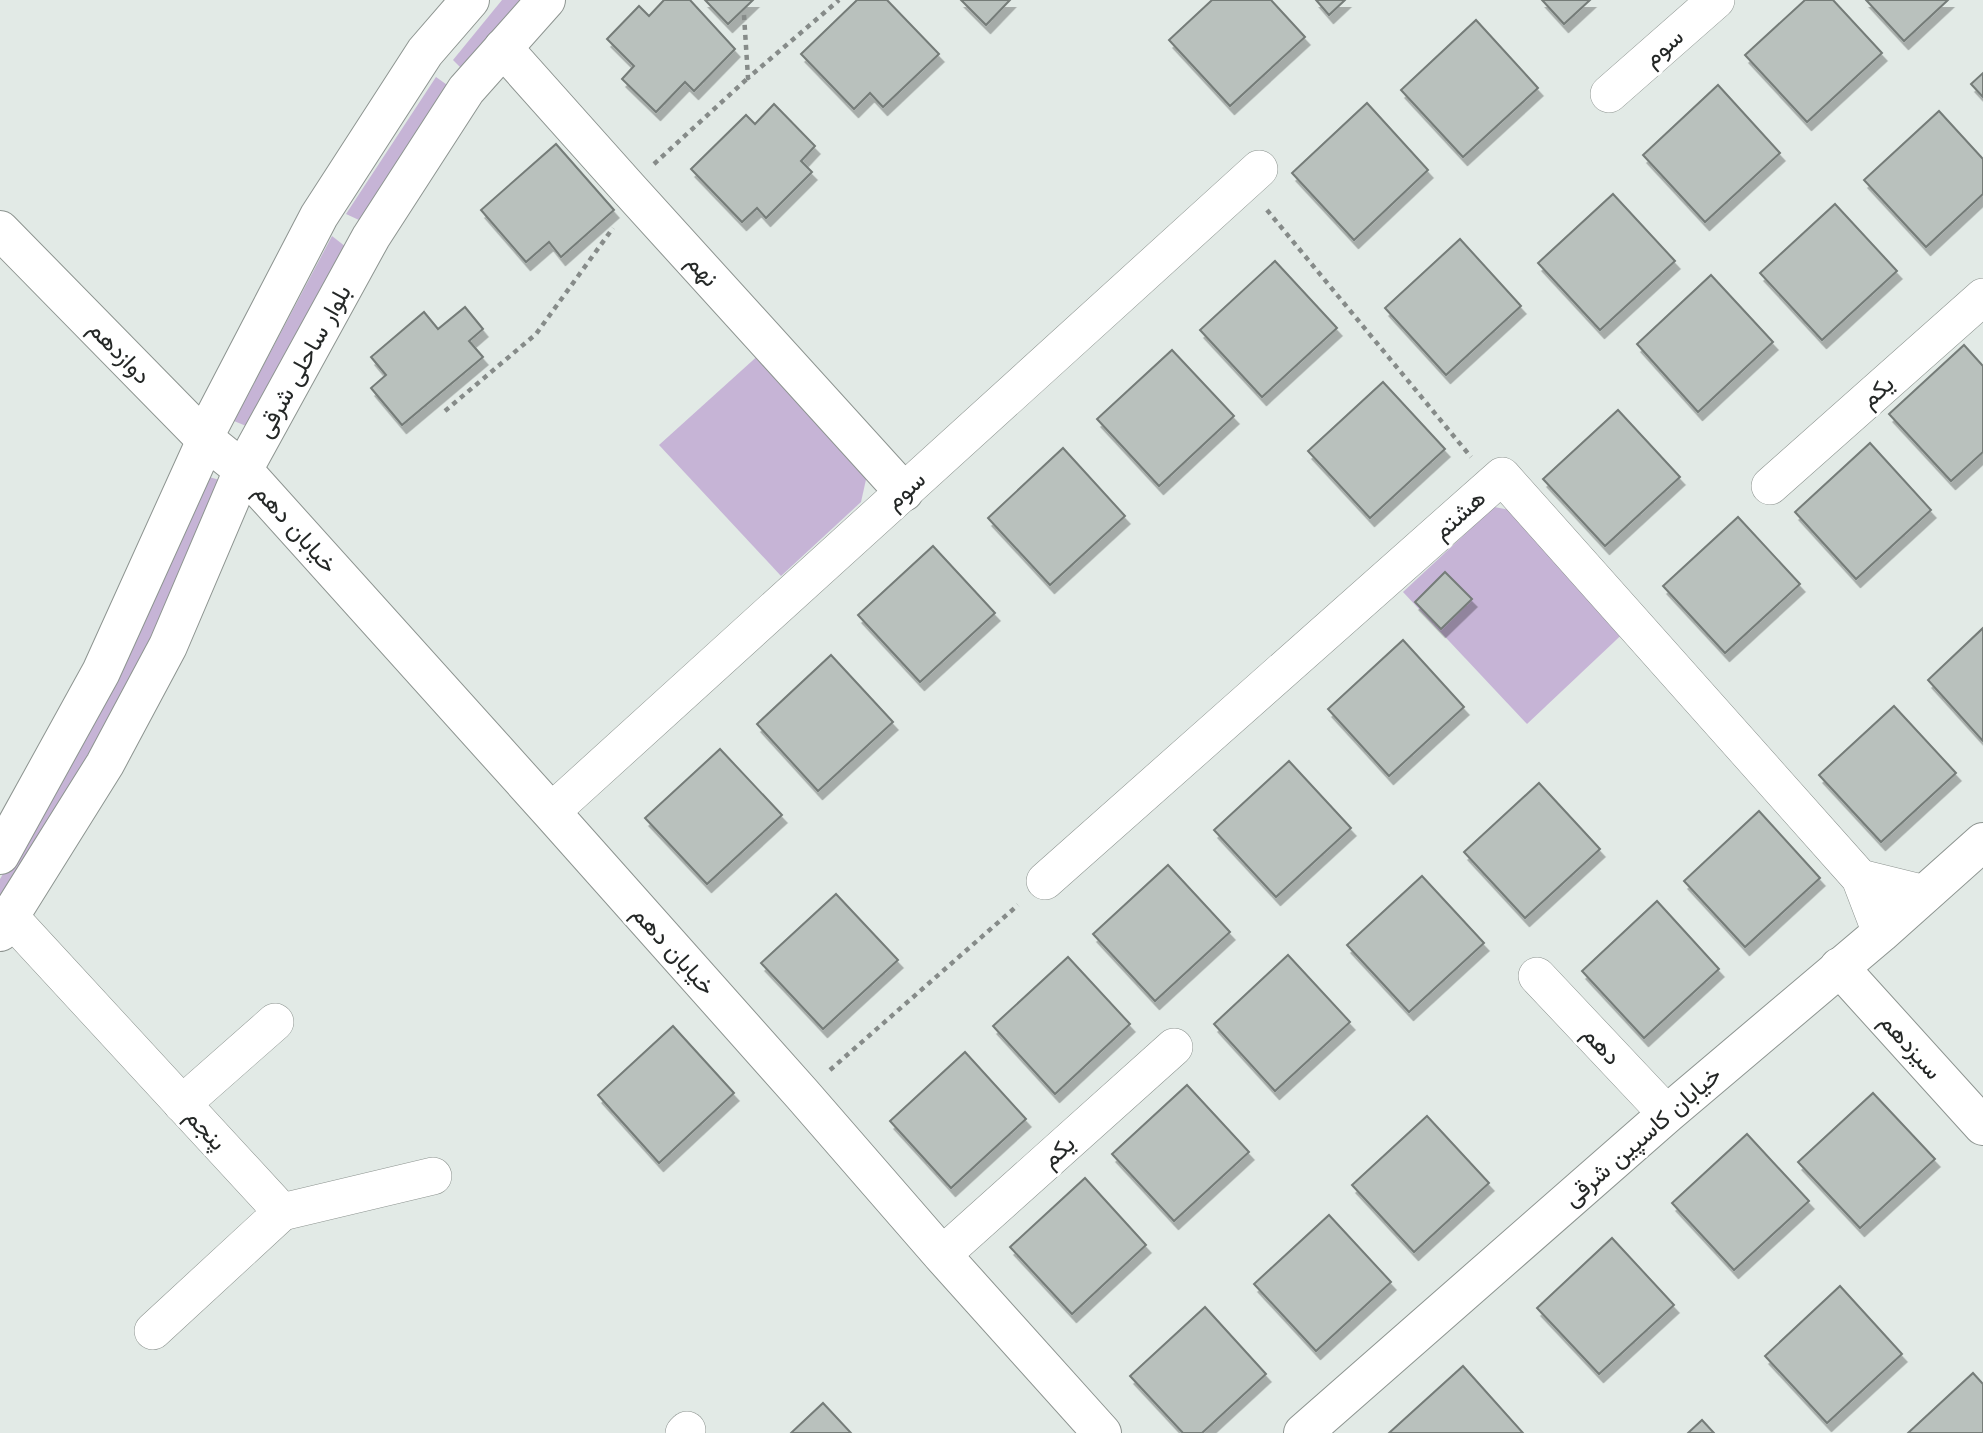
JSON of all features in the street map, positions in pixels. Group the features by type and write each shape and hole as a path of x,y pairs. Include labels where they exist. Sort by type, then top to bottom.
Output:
{"street":[{"name":"بلوار ساحلی شرقی","path":"0,855 101,671 206,440 205,435 319,216 425,52 470,0"},
{"name":"بلوار ساحلی شرقی","path":"5,924 105,764 168,646 243,470 371,237 466,90 546,0"},
{"name":"سوم","path":"1609,94 1716,0"},
{"name":"نهم","path":"503,48 904,492"},
{"name":"سوم","path":"551,812 1252,176"},
{"name":"دوازدهم","path":"0,230 206,440 243,470"},
{"name":"یکم","path":"1770,486 1983,297"},
{"name":"خیابان دهم","path":"243,470 551,812 1102,1433"},
{"name":"هشتم","path":"1045,881 1502,476 1860,878"},
{"name":"خیابان کاسپین شرقی","path":"1303,1433 1983,842"},
{"path":"1860,878 1925,894"},
{"path":"1860,878 1881,933"},
{"name":"پنجم","path":"5,924 182,1104 282,1212"},
{"name":"سیزدهم","path":"1839,967 1983,1126"},
{"name":"دهم","path":"1537,976 1667,1114"},
{"path":"182,1104 275,1022"},
{"name":"یکم","path":"942,1255 1174,1047"},
{"path":"153,1331 282,1212 433,1176"}],"path":[{"path":"445,411 536,334 632,192 748,78 839,0"},
{"path":"744,15 748,78"},
{"path":"1252,176 1493,484"},
{"path":"802,1094 1045,881"}],"shaded area":[{"path":"502,0 520,0 462,69 453,60"},
{"path":"436,77 450,87 359,220 346,214"},
{"path":"332,236 346,247 251,428 234,421"},
{"path":"762,352 869,466 861,502 781,576 659,445"},
{"path":"206,476 226,482 145,653 0,911 0,879 54,786"},
{"path":"1494,507 1532,514 1632,625 1527,724 1403,592"}],"building":[{"path":"664,0 690,0 735,49 694,91 685,82 656,112 622,79 634,66 607,39 639,6 649,16"},
{"path":"705,0 753,0 728,24"},
{"path":"857,0 887,0 939,54 883,107 870,93 854,109 801,54"},
{"path":"961,0 1010,0 986,25"},
{"path":"1212,0 1271,0 1305,37 1230,106 1169,40"},
{"path":"1316,0 1345,0 1329,15"},
{"path":"1542,0 1590,0 1564,24"},
{"path":"1805,0 1833,0 1882,53 1807,122 1745,55"},
{"path":"1866,0 1948,0 1904,41"},
{"path":"1476,20 1538,88 1463,157 1401,90"},
{"path":"1983,73 1983,97 1971,84"},
{"path":"1718,85 1780,153 1705,222 1643,155"},
{"path":"1367,103 1428,170 1354,240 1292,173"},
{"path":"774,104 815,146 801,161 812,172 766,218 757,208 742,222 691,169 746,115 755,124"},
{"path":"1939,111 1983,159 1983,194 1926,247 1864,180"},
{"path":"556,144 614,210 561,257 549,242 526,262 481,210"},
{"path":"1613,194 1675,261 1600,330 1538,263"},
{"path":"1835,204 1897,271 1822,340 1760,273"},
{"path":"1460,239 1521,306 1446,375 1385,308"},
{"path":"1275,261 1337,328 1262,397 1200,330"},
{"path":"1711,275 1773,342 1698,412 1637,344"},
{"path":"465,307 483,329 469,341 483,357 402,425 371,388 386,375 371,357 424,312 438,329"},
{"path":"1964,345 1983,366 1983,452 1951,481 1889,414"},
{"path":"1172,350 1234,416 1159,486 1097,419"},
{"path":"1383,382 1445,449 1370,518 1308,451"},
{"path":"1618,410 1680,477 1605,546 1543,479"},
{"path":"1870,443 1931,510 1856,579 1795,512"},
{"path":"1063,448 1125,516 1050,585 988,518"},
{"path":"1738,517 1800,584 1725,653 1663,586"},
{"path":"933,546 995,613 920,682 858,615"},
{"path":"1445,572 1472,599 1441,629 1415,602"},
{"path":"1983,628 1983,741 1928,680"},
{"path":"1403,640 1464,707 1389,776 1328,709"},
{"path":"831,655 893,722 818,791 757,724"},
{"path":"1894,706 1956,773 1881,842 1819,775"},
{"path":"720,749 782,815 707,884 645,818"},
{"path":"1289,761 1351,828 1276,897 1214,830"},
{"path":"1539,783 1600,849 1525,918 1464,852"},
{"path":"1759,811 1820,878 1745,947 1684,881"},
{"path":"1168,865 1230,932 1155,1001 1093,934"},
{"path":"1422,876 1484,943 1409,1012 1347,945"},
{"path":"836,894 898,960 823,1029 761,963"},
{"path":"1657,901 1719,969 1644,1038 1582,971"},
{"path":"1288,955 1350,1022 1275,1091 1214,1024"},
{"path":"1068,957 1130,1024 1055,1094 993,1026"},
{"path":"673,1026 734,1093 659,1163 598,1095"},
{"path":"965,1052 1026,1119 951,1188 890,1121"},
{"path":"1187,1085 1249,1152 1174,1221 1112,1154"},
{"path":"1873,1093 1935,1159 1860,1228 1798,1162"},
{"path":"1427,1116 1489,1183 1414,1252 1352,1185"},
{"path":"1747,1134 1809,1201 1734,1270 1672,1203"},
{"path":"1085,1178 1146,1245 1072,1314 1010,1247"},
{"path":"1329,1215 1391,1282 1316,1351 1254,1284"},
{"path":"1612,1238 1674,1305 1599,1374 1537,1308"},
{"path":"1840,1286 1902,1354 1827,1423 1765,1356"},
{"path":"1205,1307 1266,1374 1202,1433 1183,1433 1130,1376"},
{"path":"1463,1366 1523,1433 1389,1433"},
{"path":"1973,1373 1983,1384 1983,1433 1908,1433"},
{"path":"823,1403 851,1433 791,1433"},
{"path":"1702,1420 1714,1433 1688,1433"}]}
